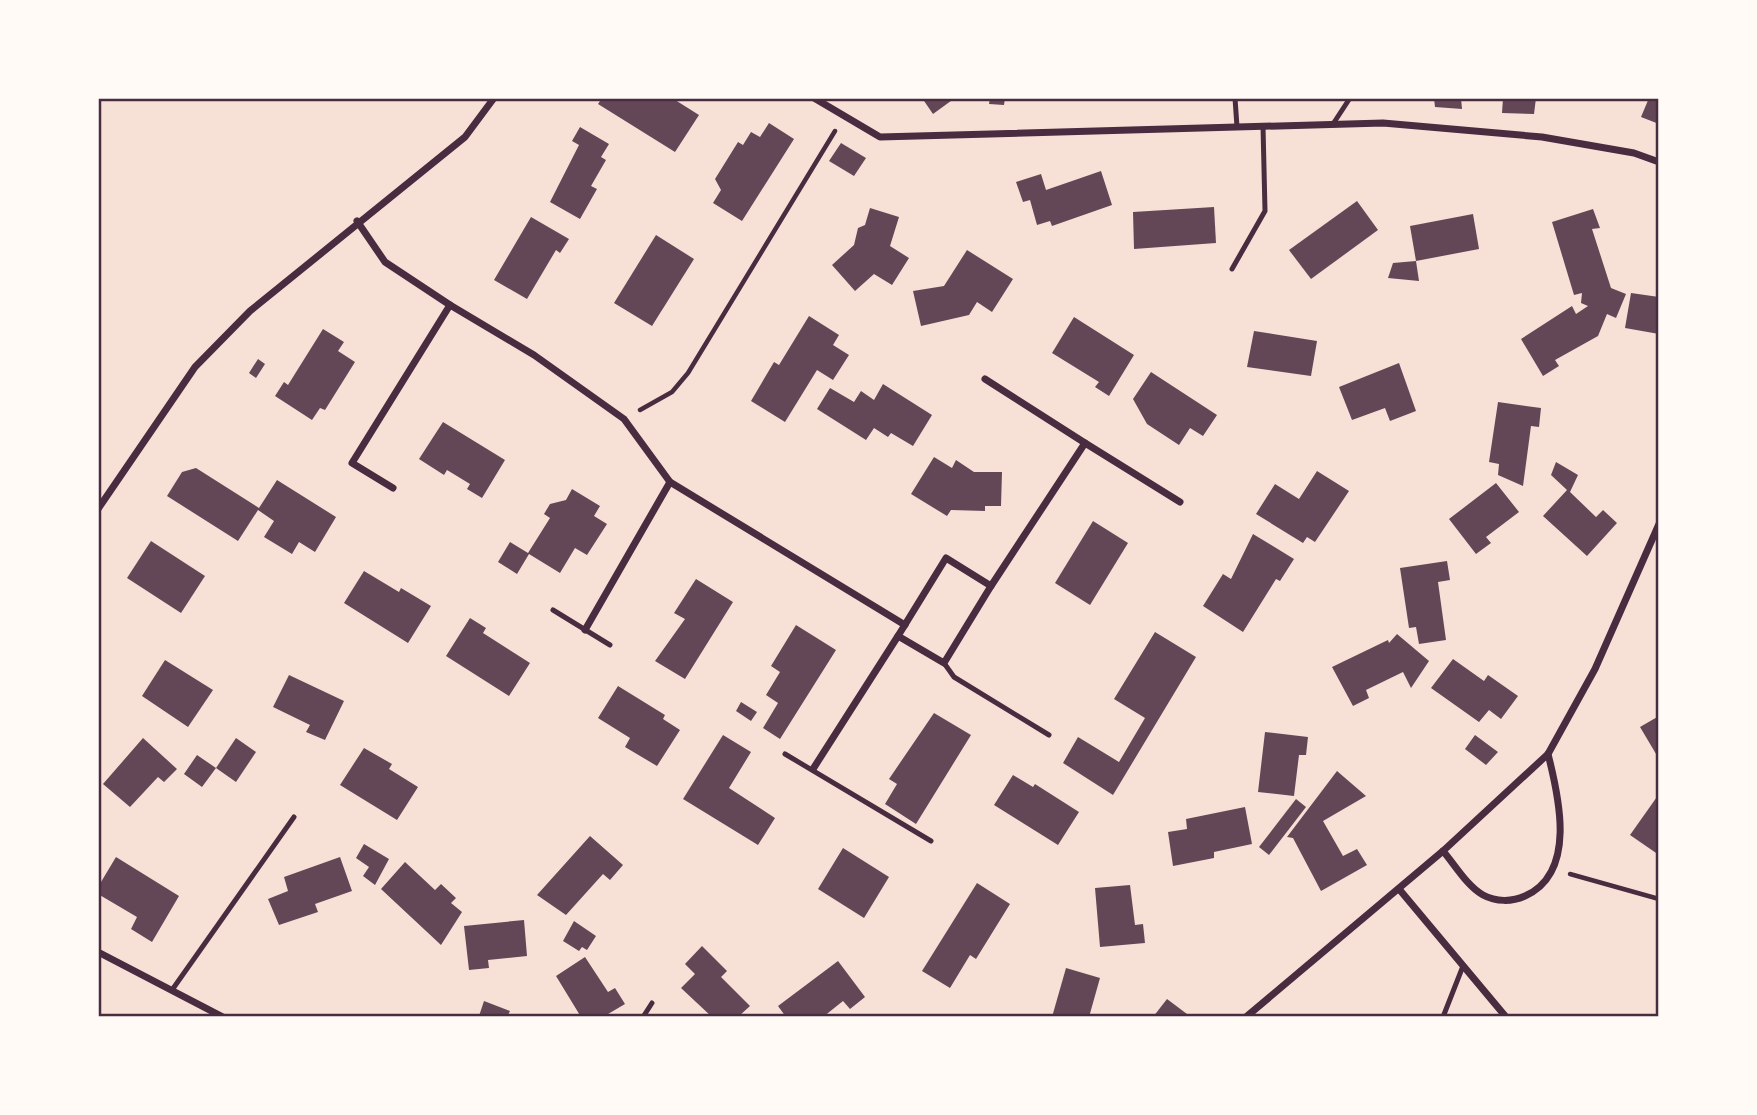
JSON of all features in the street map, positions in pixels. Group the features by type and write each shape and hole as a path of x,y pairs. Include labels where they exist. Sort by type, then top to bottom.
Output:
{"street":[{"path":"98,509 195,367 250,311 465,136 494,98"},
{"path":"814,98 880,137 1383,123 1542,137 1634,153 1659,162"},
{"path":"357,222 385,262 534,355 624,419 670,482 905,625"},
{"path":"393,488 352,463 450,305"},
{"path":"985,379 1181,502"},
{"path":"898,636 944,663 1085,443"},
{"path":"585,631 670,482"},
{"path":"1245,1017 1443,851 1548,754 1595,670 1659,524"},
{"path":"813,769 946,558 991,586"},
{"path":"1443,851 1483,895 1514,901 1535,892 1552,869 1560,842 1559,796 1548,754"},
{"path":"1399,889 1506,1017"},
{"path":"98,951 223,1017"}],"lane":[{"path":"1235,98 1237,127"},
{"path":"1333,124 1350,98"},
{"path":"1232,270 1265,211 1263,126"},
{"path":"553,610 610,645"},
{"path":"944,663 954,677 1049,735"},
{"path":"785,754 932,841"},
{"path":"172,990 294,817"},
{"path":"1443,1017 1463,966"},
{"path":"643,1017 652,1003"}],"path":[{"path":"624,419 672,392 688,373 844,116"},
{"path":"1552,869 1659,899"}],"building":[{"path":"602,98 672,98 699,115 675,152 598,104"},
{"path":"922,98 955,98 933,114"},
{"path":"990,98 1005,98 1004,105 989,104"},
{"path":"1434,98 1461,98 1462,109 1435,107"},
{"path":"1503,98 1536,98 1534,114 1502,113"},
{"path":"1649,98 1659,98 1659,124 1641,117"},
{"path":"769,123 794,139 742,221 713,203 721,190 715,179 738,142 743,145 751,132 760,137"},
{"path":"580,127 609,144 601,157 606,160 591,186 597,189 580,219 550,202 579,145 572,141"},
{"path":"841,143 866,158 854,176 829,161"},
{"path":"1101,171 1112,205 1052,226 1050,221 1037,225 1030,200 1023,202 1016,182 1041,174 1046,190"},
{"path":"1357,201 1378,230 1311,279 1289,250"},
{"path":"1214,207 1216,243 1134,249 1133,212"},
{"path":"870,208 899,217 890,246 909,258 892,285 874,274 855,291 832,265 854,245 858,228 865,225"},
{"path":"1593,209 1600,228 1592,229 1611,288 1626,294 1616,318 1607,314 1598,336 1555,360 1559,366 1543,376 1521,339 1572,306 1576,314 1588,306 1581,303 1582,293 1574,295 1552,222"},
{"path":"1473,214 1479,249 1416,261 1410,226"},
{"path":"531,217 569,239 560,253 556,250 527,299 494,280"},
{"path":"656,235 694,259 652,326 614,303"},
{"path":"967,250 1013,279 992,312 977,302 969,315 921,326 913,291 944,286"},
{"path":"1416,261 1419,281 1388,278 1393,263"},
{"path":"1631,293 1659,297 1659,334 1625,328"},
{"path":"809,316 839,335 833,345 849,355 833,380 817,370 785,422 751,401 774,362 779,365"},
{"path":"1074,317 1134,355 1109,396 1095,387 1099,382 1052,353"},
{"path":"323,329 344,342 338,351 355,362 325,410 320,408 312,420 275,396 284,382 288,385"},
{"path":"1254,331 1317,341 1311,376 1247,367"},
{"path":"258,359 265,364 256,378 249,373"},
{"path":"1399,363 1416,411 1390,421 1385,408 1352,420 1339,387"},
{"path":"1151,372 1217,415 1203,436 1190,428 1179,445 1147,424 1133,399"},
{"path":"883,384 932,415 913,446 891,433 888,437 874,428 866,440 817,409 830,388 854,402 861,391 874,400"},
{"path":"1498,402 1541,408 1539,427 1531,426 1523,486 1498,475 1499,464 1489,462"},
{"path":"443,422 505,460 482,498 467,489 470,484 447,470 444,475 419,459"},
{"path":"934,457 952,468 956,460 974,472 1002,472 1001,506 985,506 985,511 951,510 947,516 911,494"},
{"path":"1556,462 1578,475 1570,492 1596,517 1603,510 1617,523 1587,556 1543,516 1567,490 1551,475"},
{"path":"196,468 259,508 277,480 336,517 315,552 299,542 292,554 264,537 274,521 258,510 238,541 167,496 182,472"},
{"path":"1317,471 1349,491 1315,542 1307,537 1303,543 1256,514 1275,484 1299,499"},
{"path":"1496,483 1519,512 1486,537 1491,543 1476,554 1449,519"},
{"path":"572,489 600,506 594,516 607,524 587,555 575,548 560,573 529,554 517,574 498,562 510,542 528,553 550,518 544,514 550,504 566,500"},
{"path":"1093,521 1128,543 1090,605 1055,583"},
{"path":"1253,534 1294,559 1280,581 1276,579 1243,632 1203,606 1223,574 1231,579"},
{"path":"151,541 205,576 181,613 127,578"},
{"path":"1447,561 1450,580 1438,582 1446,640 1419,644 1416,627 1409,628 1400,568"},
{"path":"364,571 399,592 401,588 431,606 408,643 344,603"},
{"path":"696,579 733,602 685,679 655,661 685,619 674,613"},
{"path":"470,618 486,628 483,633 530,663 509,696 446,656"},
{"path":"796,625 836,650 780,739 763,728 778,703 766,695 780,672 771,666"},
{"path":"1155,632 1196,657 1113,795 1063,763 1078,737 1119,762 1145,718 1114,699"},
{"path":"1397,634 1429,661 1411,688 1403,672 1366,690 1369,698 1353,706 1332,667 1388,640 1389,643"},
{"path":"1453,659 1484,681 1488,675 1518,696 1501,719 1489,710 1479,722 1431,688"},
{"path":"165,660 213,690 188,727 142,696"},
{"path":"289,675 344,701 325,740 306,732 310,725 273,707"},
{"path":"618,686 665,715 663,719 680,730 657,766 625,747 630,738 598,718"},
{"path":"741,702 757,712 751,721 736,711"},
{"path":"934,713 971,735 916,824 885,804 897,784 889,779"},
{"path":"1659,716 1659,759 1640,727"},
{"path":"1265,732 1308,737 1306,755 1299,755 1294,796 1258,792"},
{"path":"723,735 751,752 729,788 775,818 758,845 683,799"},
{"path":"1475,735 1498,752 1486,765 1465,749"},
{"path":"143,738 177,769 164,782 158,777 130,807 103,784"},
{"path":"236,738 256,752 236,782 216,768"},
{"path":"364,748 392,764 389,769 418,787 397,820 340,785"},
{"path":"197,755 216,768 202,787 184,774"},
{"path":"1337,771 1366,796 1323,821 1343,856 1357,849 1367,865 1321,891 1293,838 1287,837"},
{"path":"1013,775 1033,787 1035,784 1079,812 1058,845 994,805"},
{"path":"1659,794 1659,855 1630,835"},
{"path":"1296,799 1306,807 1269,855 1259,847"},
{"path":"1245,807 1252,844 1214,852 1214,858 1173,866 1168,832 1187,829 1186,819"},
{"path":"590,836 623,865 610,880 603,874 566,915 537,895"},
{"path":"364,844 389,859 375,885 363,876 369,867 356,858"},
{"path":"843,848 889,877 864,918 818,889"},
{"path":"116,857 179,896 152,942 131,929 137,917 98,894 98,887"},
{"path":"340,857 352,891 315,904 318,912 279,925 268,899 288,891 284,877"},
{"path":"405,862 435,890 441,884 456,898 451,903 462,912 441,945 381,889"},
{"path":"977,883 1010,904 976,959 970,955 950,988 922,971"},
{"path":"1130,885 1135,925 1143,924 1145,943 1100,947 1095,888"},
{"path":"524,920 527,956 488,960 489,968 469,970 464,926"},
{"path":"574,921 596,936 587,950 582,947 579,951 563,941"},
{"path":"702,946 727,971 721,977 750,1006 738,1017 712,1017 681,988 695,974 685,964"},
{"path":"585,957 608,992 615,988 625,1004 603,1017 581,1017 556,976"},
{"path":"838,961 865,997 850,1009 843,1001 823,1017 786,1017 778,1006"},
{"path":"1066,968 1100,978 1089,1017 1052,1017"},
{"path":"1167,999 1187,1014 1186,1017 1153,1017"},
{"path":"484,1001 510,1011 507,1017 479,1016"}]}
